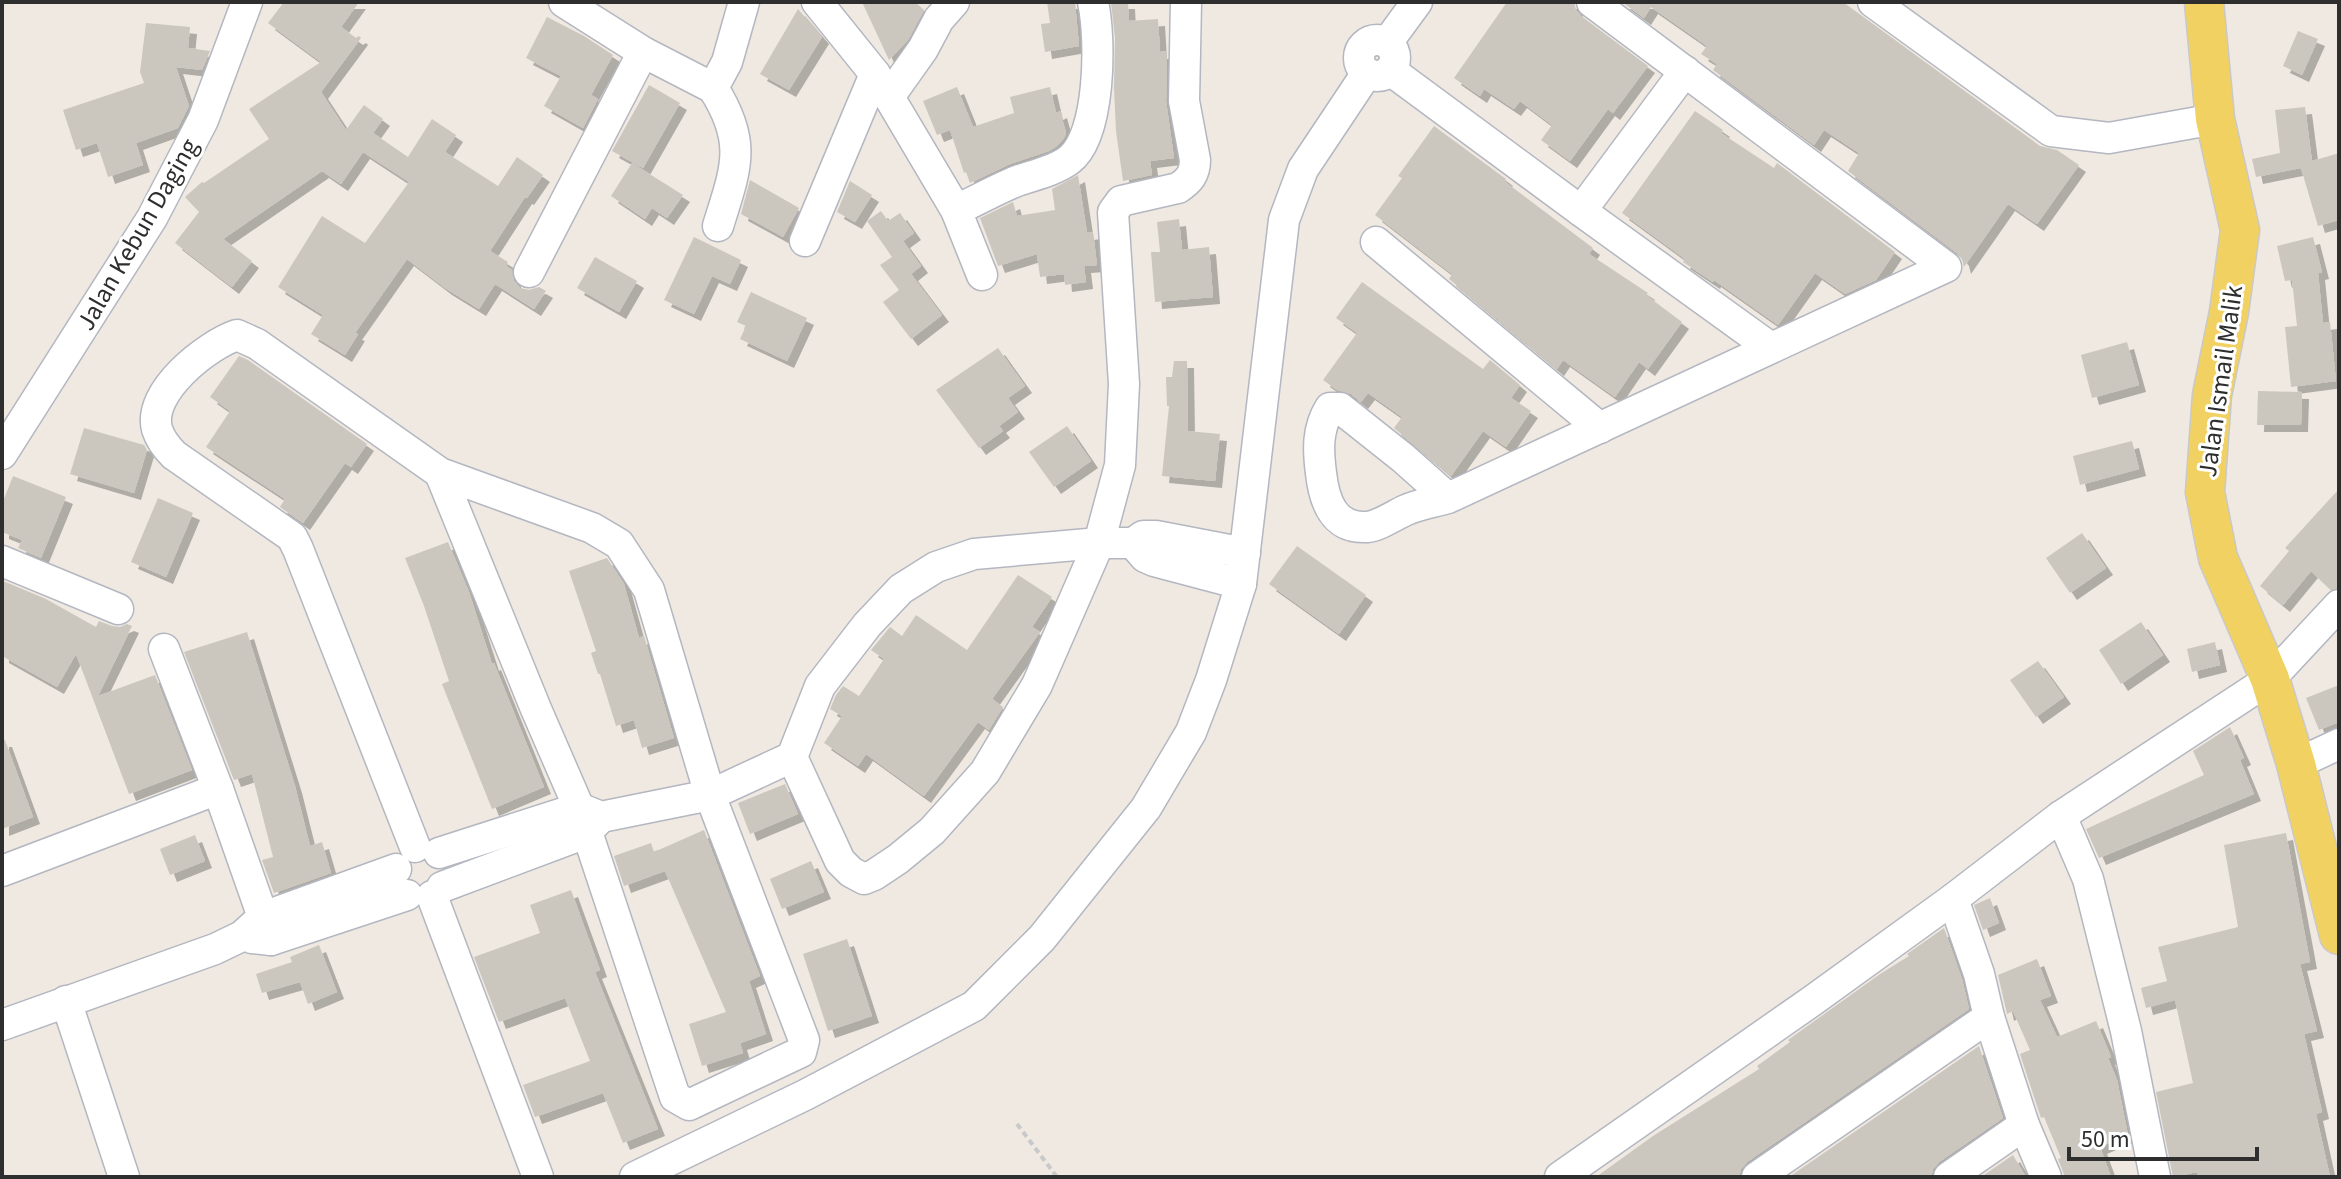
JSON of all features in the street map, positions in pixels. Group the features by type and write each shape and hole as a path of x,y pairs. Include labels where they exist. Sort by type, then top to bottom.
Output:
{"main road":[{"name":"Jalan Ismail Malik","path":"2204,2 2215,119 2240,230 2229,312 2212,395 2205,492 2218,558 2270,679 2296,764 2339,935"}],"street":[{"name":"Jalan Kebun Daging","path":"2,454 152,218 203,120 247,2"},
{"path":"564,2 643,52 713,88 733,123 737,142 732,182 718,226"},
{"path":"713,88 727,62 744,2"},
{"path":"817,2 882,86 956,210 982,275"},
{"path":"805,241 882,86 923,49 939,19 954,2"},
{"path":"956,210 1015,182 1050,170 1068,161 1080,149 1090,120 1098,78 1093,2"},
{"path":"792,757 840,861 864,879 898,859 932,831 985,772 1037,685 1099,543 1120,465 1124,384 1113,212 1121,201 1178,188 1192,176 1195,169 1184,101 1186,2"},
{"path":"635,1177 805,1095 974,1006 1042,938 1146,808 1191,732 1241,584 1284,220 1303,169 1381,62 1417,2"},
{"path":"1448,498 1340,408 1330,408 1323,420 1318,449 1323,491 1332,513 1350,524 1368,527 1410,508 1448,498 1946,267 1592,2"},
{"path":"1887,6 2051,131 2109,138 2215,119"},
{"path":"529,272 643,52"},
{"path":"1381,62 1771,348"},
{"path":"1581,211 1685,71"},
{"path":"1376,242 1600,428"},
{"path":"440,473 536,709 589,819 675,1097 689,1105 801,1052 804,1040 710,795 649,590 619,544 592,528 440,473 257,344 237,335 210,348 182,372 158,406 156,426 163,444 174,455 292,537 298,549 536,1177"},
{"path":"2,1025 259,931 589,819 710,795 792,757 820,686 867,625 901,589 936,567 974,554 1133,543 1143,536 1245,553"},
{"path":"1133,543 1145,557 1154,561 1241,584"},
{"path":"2,561 118,609"},
{"path":"1565,1176 1953,899 2061,816 2270,679 2339,605"},
{"path":"164,649 218,789 259,931"},
{"path":"2296,764 2339,744"},
{"path":"2,871 218,789"},
{"path":"2061,816 2088,879 2126,1031 2155,1177"},
{"path":"1953,899 2024,1125 2046,1177"},
{"path":"66,1001 124,1177"},
{"path":"1757,1177 1989,1017"},
{"path":"1949,1177 2024,1125"}],"path":[{"path":"1017,1124 1057,1177"}],"building":[{"path":"284,2 359,2 341,27 356,38 361,38 321,92 346,130 364,105 383,119 373,133 408,157 432,119 456,135 445,152 498,186 517,157 543,175 490,251 508,262 506,266 512,270 514,281 520,288 529,290 539,287 546,291 534,309 495,284 479,309 407,259 355,333 358,334 345,355 311,334 323,315 278,287 322,216 365,243 409,182 363,152 341,184 322,171 223,239 252,261 232,287 175,243 199,212 185,197 202,182 269,139 249,109 321,62 268,23"},
{"path":"862,2 915,2 924,10 908,40 889,60"},
{"path":"1047,2 1075,2 1079,46 1045,52 1041,24 1050,23"},
{"path":"1111,2 1128,2 1129,21 1158,19 1160,52 1167,51 1166,101 1174,158 1150,161 1152,175 1123,181 1116,131 1115,38"},
{"path":"1507,2 1574,2 1581,16 1648,66 1613,113 1608,109 1570,161 1541,140 1552,125 1520,101 1514,109 1484,89 1480,96 1454,78"},
{"path":"1622,2 1843,2 2040,146 2057,150 2079,165 2037,224 2008,204 1964,267 1957,253 1848,171 1859,153 1824,130 1814,145 1713,70 1717,64 1701,54 1707,46 1651,7 1644,18"},
{"path":"798,9 822,37 789,90 760,74"},
{"path":"547,17 613,55 591,95 598,99 583,128 544,106 561,76 526,58"},
{"path":"146,23 190,27 188,48 210,51 202,70 176,67 189,106 178,128 136,143 143,165 108,177 97,143 76,150 63,110 144,83 140,72"},
{"path":"2298,31 2318,39 2302,75 2283,66"},
{"path":"649,85 680,103 643,168 612,151"},
{"path":"957,87 973,127 1014,113 1010,97 1050,87 1056,113 1060,111 1066,133 1064,138 1049,151 1010,164 970,183 950,130 937,135 923,101"},
{"path":"2305,107 2312,161 2339,153 2339,220 2318,226 2301,168 2256,177 2252,159 2280,153 2275,110"},
{"path":"1695,111 1723,130 1721,133 1774,168 1777,163 1895,252 1876,280 1845,294 1815,273 1778,325 1683,262 1685,259 1622,213"},
{"path":"1434,126 1593,248 1589,254 1648,293 1646,295 1682,322 1648,369 1639,362 1615,397 1563,360 1557,369 1449,279 1452,274 1375,215"},
{"path":"632,163 683,195 667,218 652,208 645,219 611,196"},
{"path":"1078,175 1087,233 1093,232 1097,265 1084,266 1086,282 1065,285 1064,274 1040,277 1037,254 998,266 980,218 1013,202 1017,216 1055,210 1052,189"},
{"path":"750,180 799,208 783,237 741,214"},
{"path":"850,181 872,195 855,222 837,212"},
{"path":"881,211 888,221 900,213 914,233 903,241 921,266 911,274 942,315 911,339 883,302 899,290 880,265 892,257 867,221"},
{"path":"1179,219 1182,250 1209,247 1213,297 1155,302 1151,252 1160,252 1157,222"},
{"path":"694,237 741,260 730,284 712,276 694,314 664,300"},
{"path":"2313,237 2322,272 2318,273 2323,323 2330,322 2336,381 2291,387 2285,327 2297,326 2292,280 2285,281 2277,246"},
{"path":"595,257 637,281 619,312 577,288"},
{"path":"1362,282 1483,369 1490,360 1520,385 1511,398 1531,411 1506,447 1483,431 1451,476 1394,428 1402,417 1368,393 1361,402 1323,380 1357,333 1336,318"},
{"path":"751,292 807,318 787,361 740,339 746,326 737,322"},
{"path":"2127,342 2139,385 2092,398 2081,355"},
{"path":"998,348 1025,386 1008,398 1018,412 999,426 1003,431 979,448 936,390"},
{"path":"239,356 367,444 351,467 345,463 303,523 280,507 285,499 206,447 230,411 210,397"},
{"path":"1174,361 1187,361 1188,431 1220,434 1215,481 1162,476 1169,406 1166,377 1172,377"},
{"path":"2258,391 2302,392 2301,425 2257,425"},
{"path":"1067,426 1091,461 1054,487 1029,452"},
{"path":"84,428 144,445 147,450 134,493 70,474"},
{"path":"2132,441 2139,469 2080,485 2073,456"},
{"path":"13,476 66,497 41,558 18,548 22,540 2,532 2,504"},
{"path":"2339,489 2339,588 2331,590 2311,571 2283,605 2260,586 2289,551 2285,548"},
{"path":"158,498 193,513 166,577 131,562"},
{"path":"2082,533 2106,568 2070,593 2046,558"},
{"path":"448,542 469,592 492,664 544,787 492,809 442,684 449,681 405,558"},
{"path":"1297,546 1366,595 1339,634 1269,584"},
{"path":"607,558 624,584 639,638 644,636 674,738 642,748 634,720 616,726 591,653 596,651 569,571"},
{"path":"1018,575 1052,597 1032,627 1040,632 992,699 1003,707 989,730 978,722 924,796 866,754 858,766 824,743 842,716 830,709 836,695 843,686 859,696 884,659 871,650 890,627 902,636 916,615 967,650"},
{"path":"3,581 46,599 96,627 99,621 112,626 132,626 98,696 155,675 192,770 129,794 76,654 57,687 2,656"},
{"path":"2141,622 2163,655 2121,684 2099,650"},
{"path":"247,632 295,786 310,846 322,842 331,873 274,893 262,860 273,857 252,774 234,780 184,652"},
{"path":"2215,642 2220,665 2192,672 2187,649"},
{"path":"2038,661 2064,697 2036,717 2010,680"},
{"path":"2339,685 2339,722 2319,730 2306,698"},
{"path":"2230,727 2244,758 2240,760 2254,794 2099,858 2086,829 2204,775 2193,751"},
{"path":"2,740 5,740 33,817 2,829"},
{"path":"785,784 798,814 750,834 738,803"},
{"path":"704,830 760,976 749,981 766,1034 740,1043 743,1053 702,1066 689,1024 726,1012 665,871 624,886 614,856 651,843 654,852"},
{"path":"2286,833 2310,962 2300,964 2317,1031 2304,1034 2322,1112 2316,1114 2330,1177 2197,1177 2197,1172 2173,1177 2156,1092 2193,1083 2175,1000 2146,1008 2141,988 2167,981 2158,947 2238,927 2224,845"},
{"path":"195,835 205,861 170,875 160,849"},
{"path":"811,861 824,892 782,909 770,879"},
{"path":"571,890 600,970 595,972 658,1129 623,1143 603,1093 535,1117 523,1085 590,1061 565,998 499,1022 474,957 540,933 530,905"},
{"path":"1990,898 1999,923 1983,930 1974,905"},
{"path":"1944,928 1969,1009 1747,1162 1739,1177 1596,1177 1653,1136 1759,1069 1757,1066 1790,1042 1788,1040"},
{"path":"847,939 872,1016 828,1031 803,954"},
{"path":"319,945 337,992 308,1004 300,982 262,993 256,974 292,962 290,957"},
{"path":"2037,959 2051,996 2040,1000 2057,1037 2096,1021 2111,1057 2108,1058 2117,1080 2128,1135 2100,1147 2111,1177 2065,1177 2058,1159 2061,1158 2044,1117 2041,1118 2020,1054 2030,1050 2013,1011 2007,1014 1998,975"},
{"path":"1979,1046 2003,1118 1939,1162 1931,1177 1789,1177"},
{"path":"2013,1155 2026,1177 1981,1177"}]}
